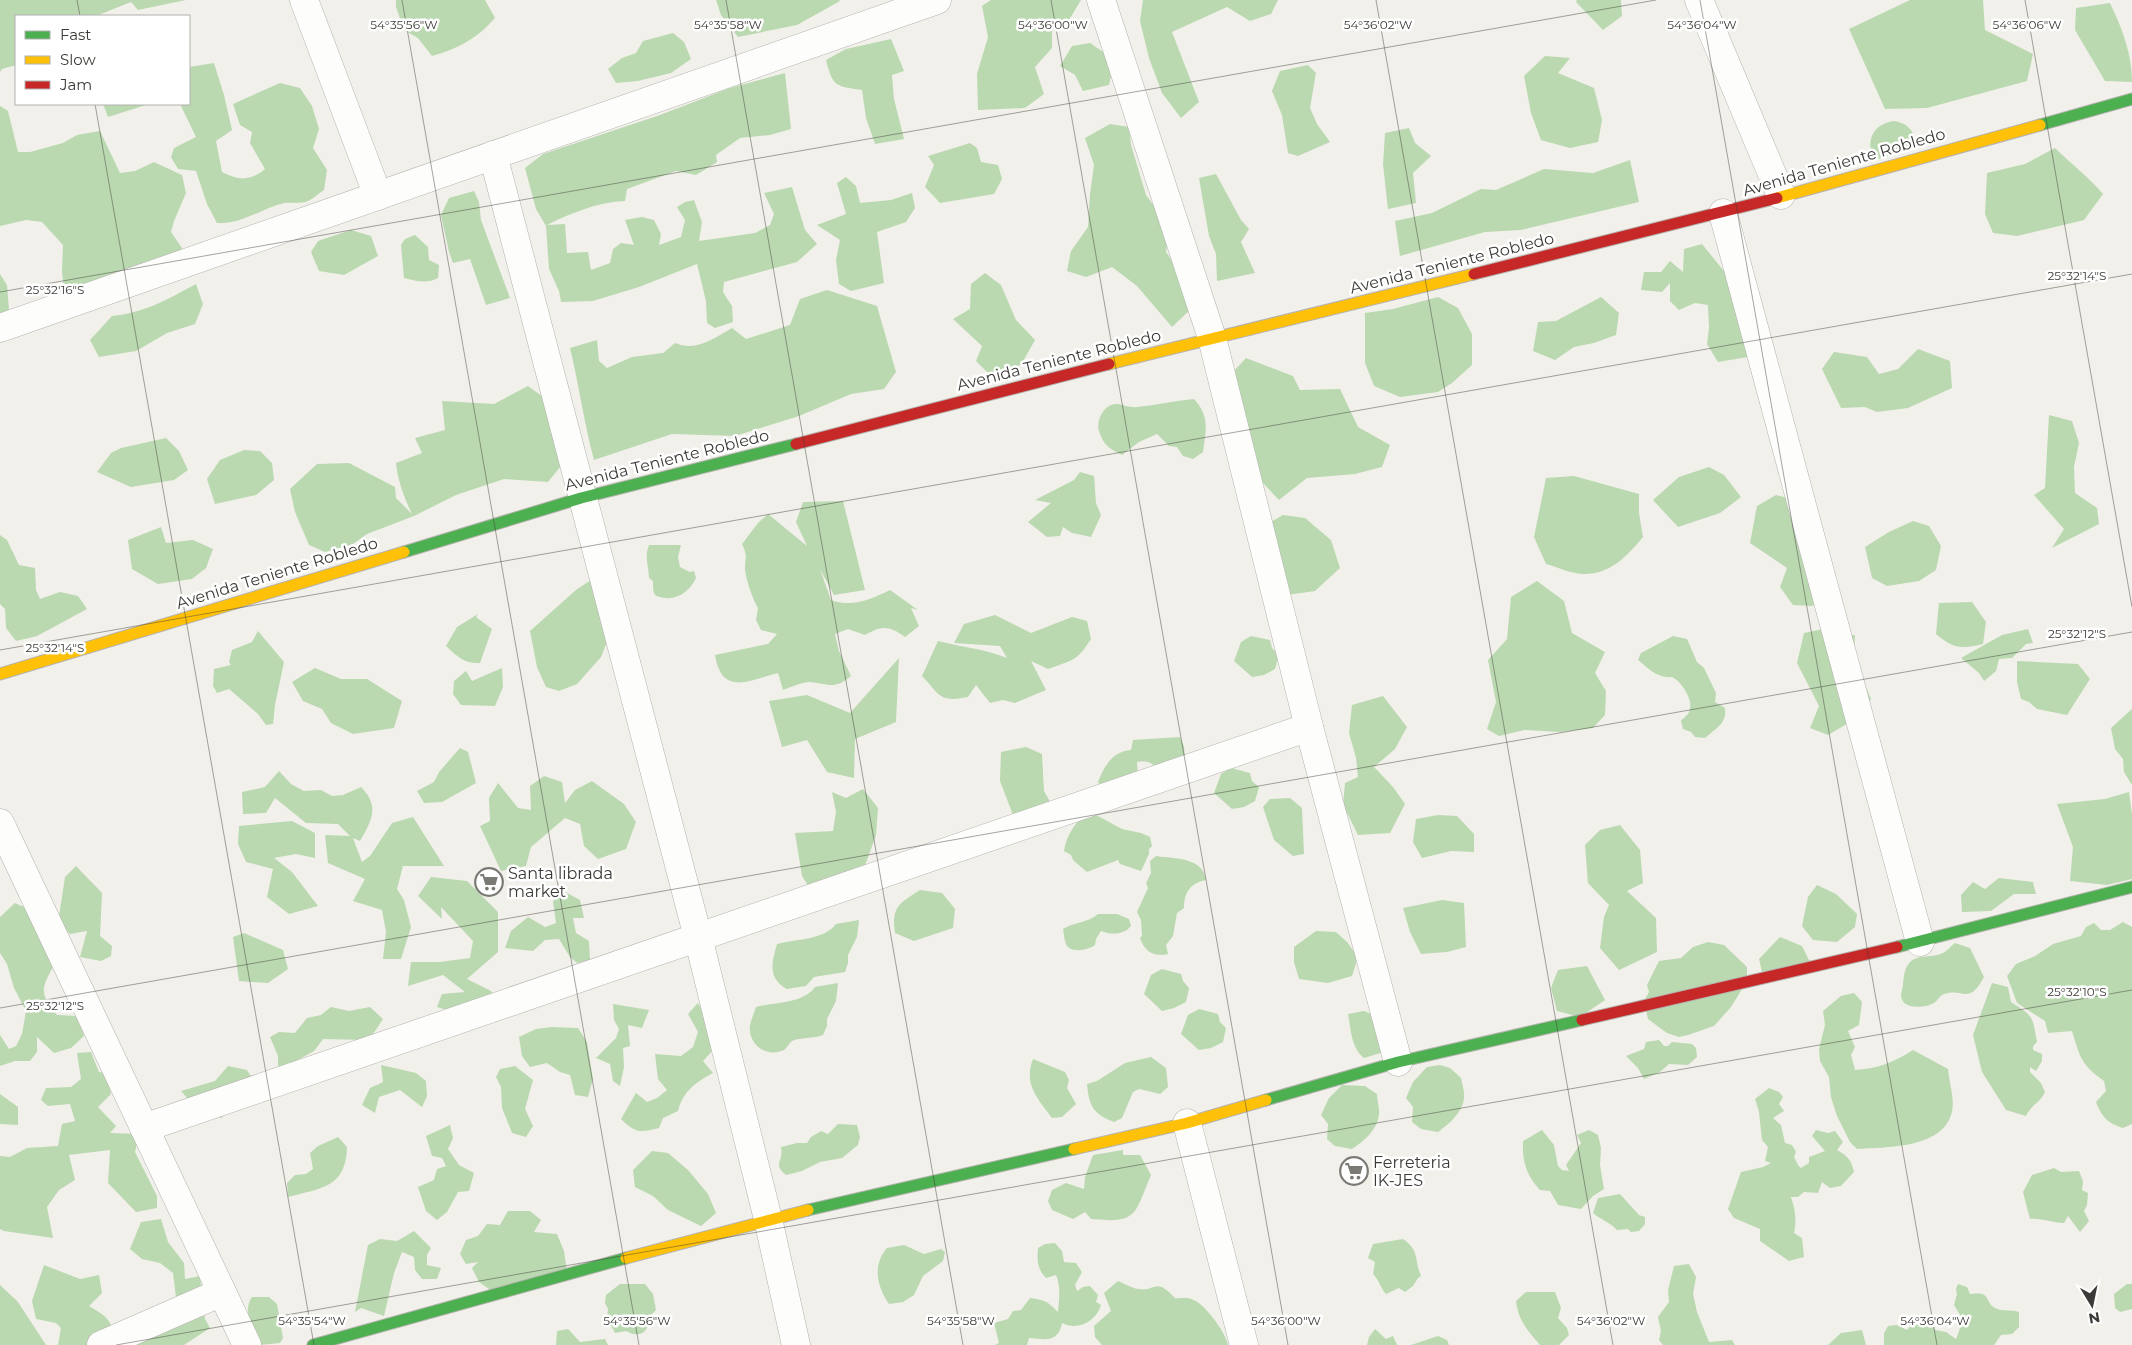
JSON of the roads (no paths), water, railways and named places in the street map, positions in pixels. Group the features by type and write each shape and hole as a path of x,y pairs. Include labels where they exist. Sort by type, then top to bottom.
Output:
{"street":[{"path":"304,0 378,196"},
{"path":"0,328 937,0"},
{"path":"1101,0 1212,338 1310,727 1398,1062"},
{"path":"1700,0 1781,195"},
{"name":"Avenida Teniente Robledo","path":"0,674 581,498 1212,338 1723,213 1781,195 2132,99"},
{"path":"493,155 581,498 698,937 768,1219 796,1345"},
{"path":"1723,213 1920,942"},
{"path":"144,1128 1310,727"},
{"path":"0,823 247,1345"},
{"path":"313,1345 768,1219 1187,1123 1398,1062 1920,942 2132,887"},
{"path":"1187,1123 1244,1345"},
{"path":"101,1345 222,1292"}],"place":[{"name":"Santa librada market","path":"489,882"},
{"name":"Ferreteria IK-JES","path":"1354,1171"}]}
